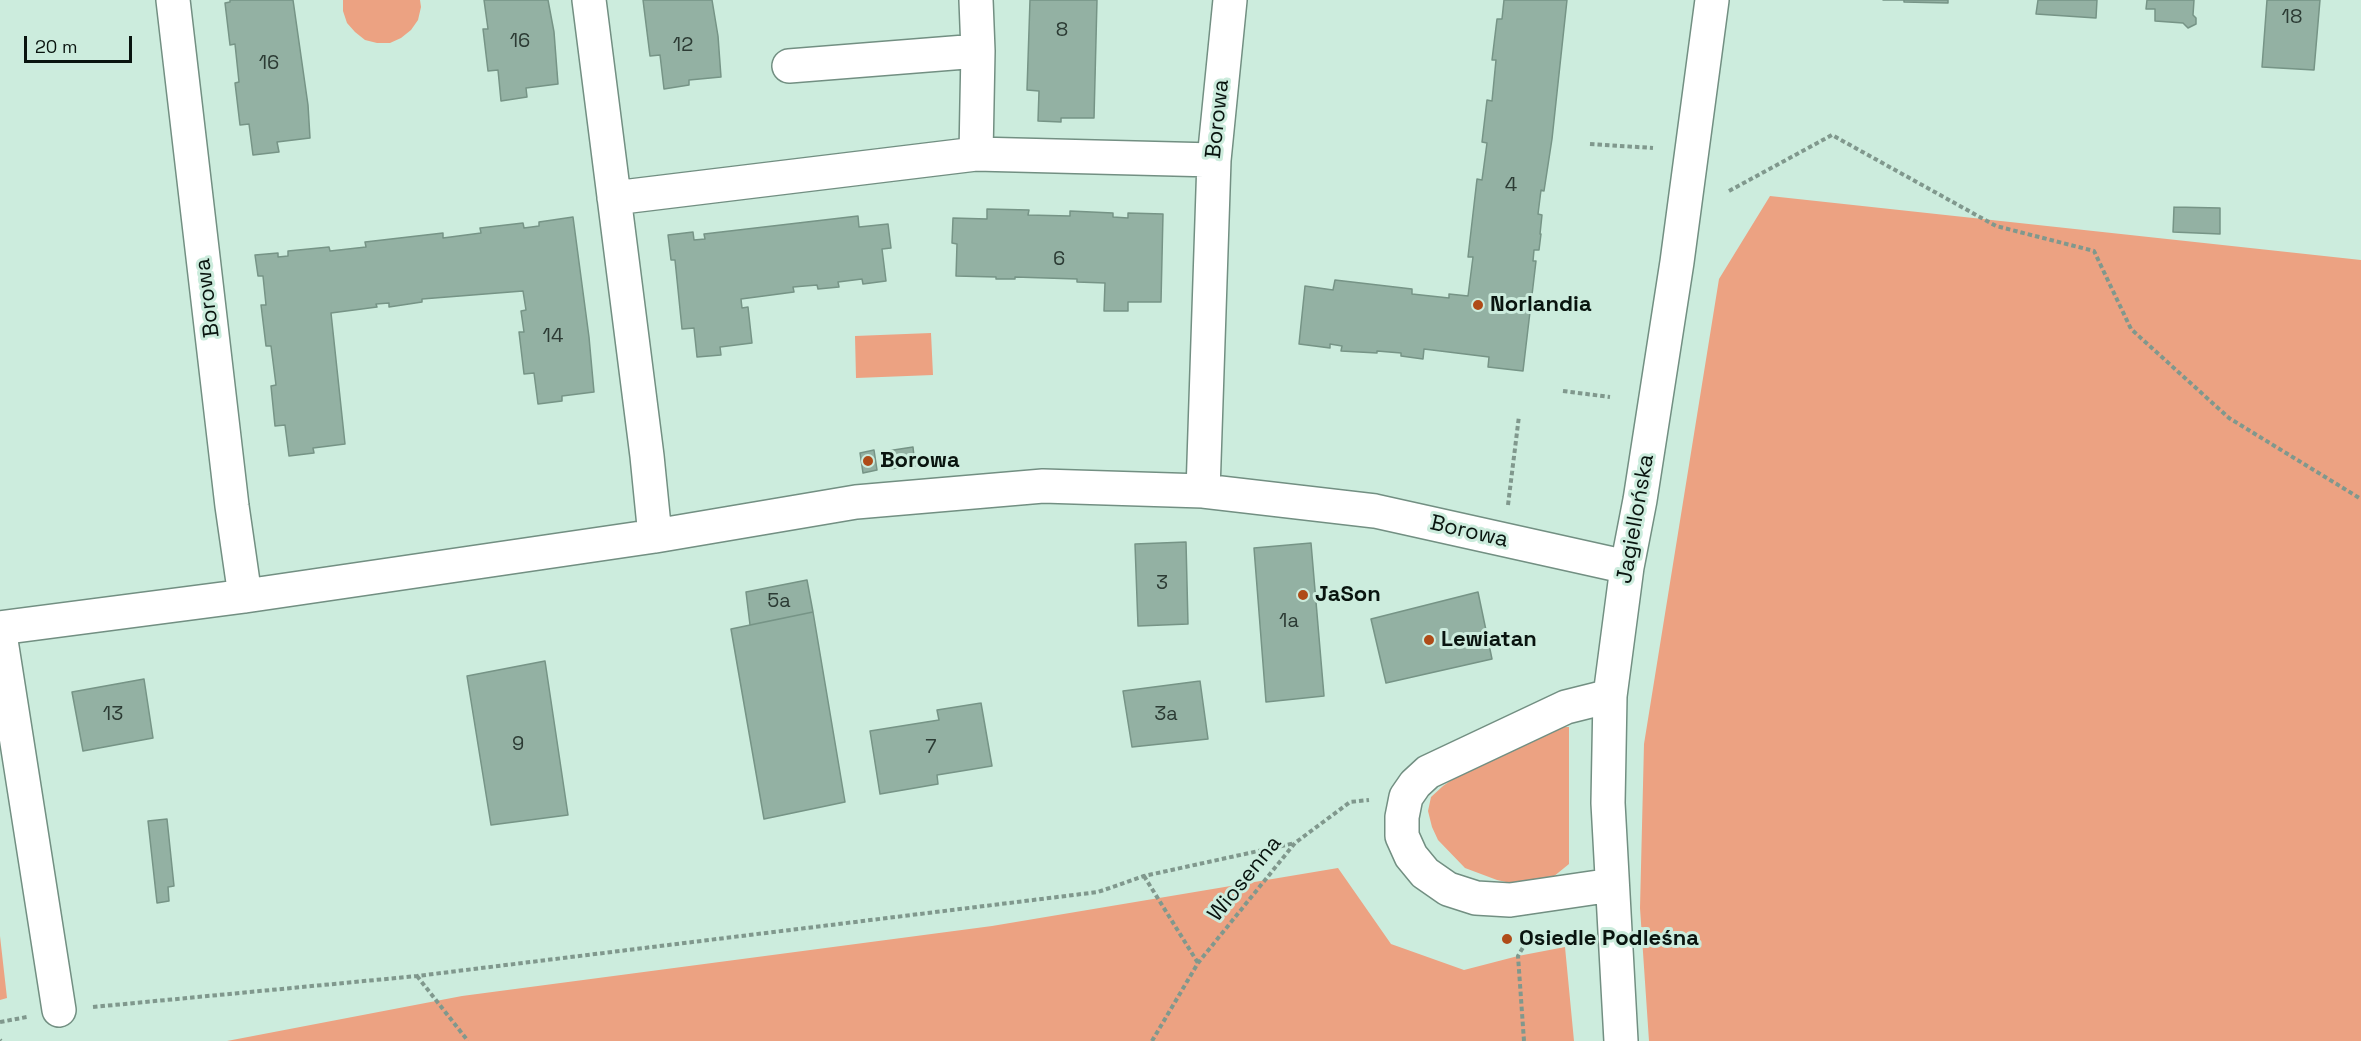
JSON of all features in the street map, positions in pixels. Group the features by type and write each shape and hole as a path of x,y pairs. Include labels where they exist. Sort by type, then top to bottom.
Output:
{"street":[{"name":"Borowa","path":"173,0 229,483 245,596"},
{"path":"590,0 655,536"},
{"path":"976,0 978,51 976,154"},
{"name":"Borowa","path":"1203,491 1214,160 1230,0"},
{"name":"Jagiellońska","path":"1621,1041 1608,803 1610,696 1627,567 1640,500 1677,262 1712,0"},
{"path":"789,66 978,51"},
{"path":"614,198 976,154 1214,160"},
{"name":"Borowa","path":"0,628 245,596 655,536 856,502 1043,486 1203,491 1375,511 1627,567"},
{"path":"0,634 59,1010"},
{"path":"1610,696 1566,707 1428,772 1415,784 1406,797 1402,817 1402,836 1411,856 1425,873 1448,889 1476,898 1510,900 1612,885"}],"path":[{"path":"1729,191 1832,135 1996,226 2094,251 2131,329 2229,418 2361,498"},
{"path":"1590,144 1653,148"},
{"path":"1563,391 1610,397"},
{"path":"1507,516 1519,416"},
{"name":"Wiosenna","path":"1152,1041 1198,963 1295,843 1350,802 1406,797"},
{"path":"59,1010 417,976 1098,892 1144,876 1295,843"},
{"path":"1144,876 1198,963"},
{"path":"1524,1041 1518,956 1534,930"},
{"path":"417,976 468,1041"}],"shaded area":[{"path":"343,0 420,0 421,7 418,20 411,30 390,43 377,43 365,40 347,23 343,11"},
{"path":"1770,196 2361,260 2361,1041 1649,1041 1640,908 1644,744 1719,279"},
{"path":"931,333 933,375 856,378 855,336"},
{"path":"1569,727 1569,864 1553,877 1520,885 1497,880 1465,868 1438,840 1428,811 1431,797 1456,777 1544,731"},
{"path":"1338,868 1391,944 1464,970 1565,947 1574,1041 227,1041 462,996 992,926"},
{"path":"0,936 7,998 0,1000"}],"building":[{"path":"230,0 293,0 308,105 310,138 277,142 279,152 253,155 249,124 240,125 235,83 239,82 235,44 230,45 225,3"},
{"path":"484,0 548,0 554,32 558,84 526,88 527,97 501,101 498,70 488,71 483,29 488,29"},
{"path":"643,0 712,0 721,77 689,80 689,85 664,89 660,55 650,56"},
{"path":"1030,0 1097,0 1094,118 1061,118 1061,122 1038,121 1039,91 1027,90"},
{"path":"1504,0 1567,0 1552,139 1538,214 1542,215 1541,234 1539,250 1534,250 1533,261 1536,261 1523,371 1488,367 1489,357 1424,349 1423,359 1401,356 1401,353 1341,351 1342,346 1330,344 1330,348 1299,344 1305,286 1333,290 1335,280 1412,289 1412,294 1449,298 1449,294 1468,296 1473,257 1468,257 1477,179 1482,180 1487,143 1482,142 1487,100 1492,101 1496,60 1492,60 1497,19 1502,19"},
{"path":"1904,0 1948,0 1948,3 1904,2"},
{"path":"2038,0 2097,0 2096,18 2036,14"},
{"path":"2147,0 2194,0 2193,15 2196,18 2196,24 2188,28 2183,23 2155,21 2155,9 2146,9"},
{"path":"2267,0 2320,0 2314,70 2262,67"},
{"path":"2174,207 2220,208 2220,234 2173,232"},
{"path":"987,209 1029,210 1028,215 1070,216 1070,211 1113,213 1113,217 1128,218 1128,213 1163,214 1161,302 1128,302 1128,311 1104,311 1105,283 1077,282 1077,279 1015,277 1015,279 996,279 996,277 956,276 957,244 952,243 953,218 987,219"},
{"path":"858,216 859,227 888,224 891,248 882,249 886,281 863,284 862,279 838,282 839,287 818,289 817,285 793,287 794,292 741,299 742,308 748,307 752,343 720,347 721,355 697,357 694,328 682,329 675,260 671,260 668,235 693,232 694,240 705,239 704,234"},
{"path":"573,217 594,392 562,396 562,401 538,404 534,373 524,374 519,332 524,332 521,311 526,310 523,291 422,299 422,302 389,307 389,303 376,304 377,307 331,313 345,444 313,448 314,453 289,456 285,425 275,426 271,386 276,385 271,346 266,346 261,305 266,305 263,276 258,276 255,255 278,253 278,257 288,256 288,251 329,247 330,251 366,247 365,242 443,233 443,238 481,233 480,228 523,223 524,228 539,226 539,222"},
{"path":"913,447 915,466 889,469 887,451"},
{"name":"Borowa","path":"874,450 877,470 863,473 860,453"},
{"path":"1186,542 1188,624 1138,626 1135,544"},
{"path":"1311,543 1324,696 1266,702 1254,548"},
{"path":"807,580 813,612 750,625 746,592"},
{"path":"1478,592 1492,659 1386,683 1371,619"},
{"path":"813,612 845,802 764,819 731,629"},
{"path":"545,661 568,815 491,825 467,676"},
{"path":"144,679 153,738 83,751 72,692"},
{"path":"1200,681 1208,739 1132,747 1123,691"},
{"path":"981,703 992,766 937,775 938,784 880,794 870,731 939,720 937,710"},
{"path":"167,819 174,886 168,887 169,901 157,903 148,821"}],"place":[{"name":"Norlandia","path":"1478,305"},
{"name":"Borowa","path":"868,461"},
{"name":"JaSon","path":"1303,595"},
{"name":"Lewiatan","path":"1429,640"},
{"name":"Osiedle Podleśna","path":"1507,939"}]}
